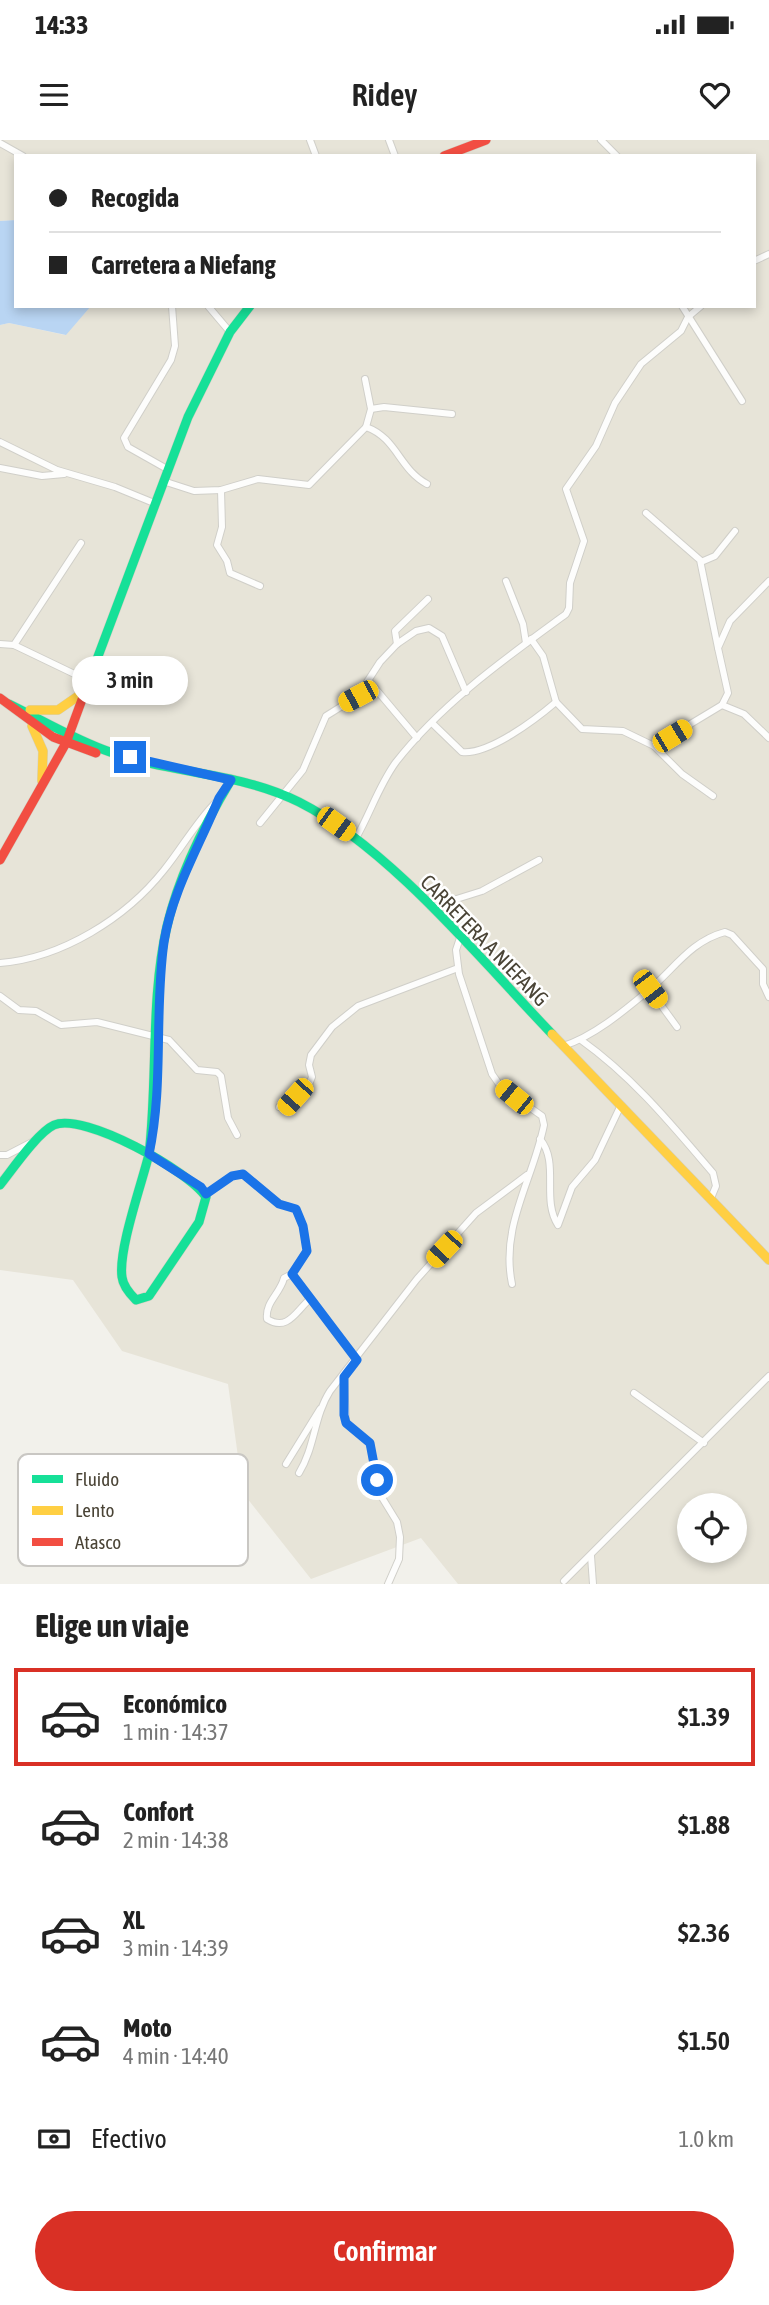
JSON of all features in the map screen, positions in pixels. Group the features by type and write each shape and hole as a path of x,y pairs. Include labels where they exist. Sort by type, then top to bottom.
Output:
{"main road":[{"path":"449,154 485,140"},
{"path":"0,860 68,739 162,481 209,373 245,308"},
{"path":"14,706 51,712 65,708 88,684"},
{"path":"0,698 68,739 83,741 110,752"},
{"path":"14,706 28,721 43,751 44,769 39,791"},
{"path":"75,720 74,729 83,741"},
{"path":"28,721 99,753"},
{"path":"54,766 82,752 110,752"},
{"name":"CARRETERA A NIEFANG","path":"110,752 263,786 285,795 356,838 431,907 769,1260"},
{"path":"0,1185 49,1128 57,1124 74,1123 149,1154 201,1187 206,1194 205,1206 189,1240 149,1296 143,1301 136,1300 122,1278 122,1267 149,1154 158,1080 158,1037 168,920 219,798 231,780"}],"street":[{"path":"601,140 615,154"},
{"path":"0,143 19,154"},
{"path":"167,469 128,447 124,438 171,360 175,346 172,308"},
{"path":"210,308 230,332"},
{"path":"683,308 742,401"},
{"path":"356,838 386,777 417,738 466,692 569,608 570,583 584,541 566,489 596,446 615,403 642,364 681,331 688,317 699,308"},
{"path":"162,481 194,491 221,490 258,479 309,485 366,427 371,409 365,379"},
{"path":"371,409 384,407 452,414"},
{"path":"366,427 379,432 401,458 410,474 427,484"},
{"path":"0,442 68,474 115,487 154,503"},
{"path":"0,468 42,476 68,474"},
{"path":"221,490 222,527 217,545 228,561 230,573 260,586"},
{"path":"646,513 681,541 701,562 728,693 722,705 653,746"},
{"path":"701,562 715,556 735,531"},
{"path":"14,645 81,543"},
{"path":"506,581 529,641 543,656 556,702 582,729 623,731 653,746 682,774 713,796"},
{"path":"718,648 730,621 769,581"},
{"path":"397,644 395,631 428,599"},
{"path":"260,823 303,770 327,716 358,696 380,662 397,644 416,631 429,628 436,631 447,646 466,692"},
{"path":"0,644 14,645 88,684"},
{"path":"369,681 417,738"},
{"path":"432,723 462,752 476,751 535,719 556,702"},
{"path":"722,705 744,714 769,738"},
{"path":"0,963 43,953 94,931 132,904 163,872 219,798"},
{"path":"431,907 482,891 539,860"},
{"path":"563,1046 581,1040 650,989 682,956 704,941 725,932 732,935 766,968 763,984 769,997"},
{"path":"460,938 456,950 458,968 492,1074 501,1087 542,1116 540,1139 509,1238 508,1263 512,1284"},
{"path":"278,1107 285,1107 302,1089 308,1087 312,1077 309,1065 317,1045 330,1033 332,1027 358,1006 458,968"},
{"path":"650,989 677,1027"},
{"path":"0,996 19,1010 36,1011 61,1025 97,1022 169,1040 197,1070 216,1072 221,1076 228,1118 237,1135"},
{"path":"581,1040 622,1072 651,1100 713,1173 716,1186 710,1199"},
{"path":"540,1139 549,1150 553,1211 558,1225 572,1187 595,1160 621,1105"},
{"path":"0,1155 7,1155 40,1139"},
{"path":"206,1194 232,1176 243,1174 279,1204 296,1209 303,1226 307,1251 292,1274 284,1278 279,1292 268,1304 267,1319 278,1324 286,1322 310,1299"},
{"path":"286,1464 330,1391 344,1377 417,1279 476,1213 527,1175"},
{"path":"292,1274 357,1360"},
{"path":"564,1581 769,1376"},
{"path":"344,1377 346,1423 370,1443 378,1490 397,1522 400,1549 388,1584"},
{"path":"634,1393 704,1443"},
{"path":"299,1473 309,1454 320,1409"},
{"path":"591,1556 593,1584"}],"shaded area":[{"path":"0,140 769,140 769,1584 458,1584 421,1538 311,1579 248,1499 248,1454 238,1454 228,1384 122,1351 73,1280 0,1270 0,325 9,323 65,335 89,308 756,308 756,154 14,154 14,220 0,221"}],"water":[{"path":"14,220 14,308 89,308 66,335 9,323 0,325 0,221"}],"traffic: fast":[{"path":"91,675 188,417 230,332 248,308"},
{"path":"9,704 71,736 110,752 276,792 333,822 400,876 465,940 552,1034"},
{"path":"0,1185 40,1135 54,1125 68,1123 111,1135 135,1146 158,1159 179,1173 206,1197 199,1222 149,1296 136,1300 124,1284 122,1265 131,1216 149,1154 152,1126 158,982 167,926 185,869 231,780"}],"traffic: slow":[{"path":"30,710 58,710 81,694"},
{"path":"32,726 43,751 42,781"},
{"path":"552,1034 769,1260"}],"traffic: jam":[{"path":"449,154 486,140"},
{"path":"0,860 66,743 91,675"},
{"path":"0,698 53,737 96,753"}],"route":[{"path":"130,757 231,780 219,798 168,920 158,1023 158,1080 149,1154 201,1187 206,1194 232,1176 243,1174 279,1204 296,1209 303,1226 307,1251 302,1263 292,1274 296,1283 336,1330 357,1360 344,1377 344,1415 346,1423 370,1443 377,1480"}]}
